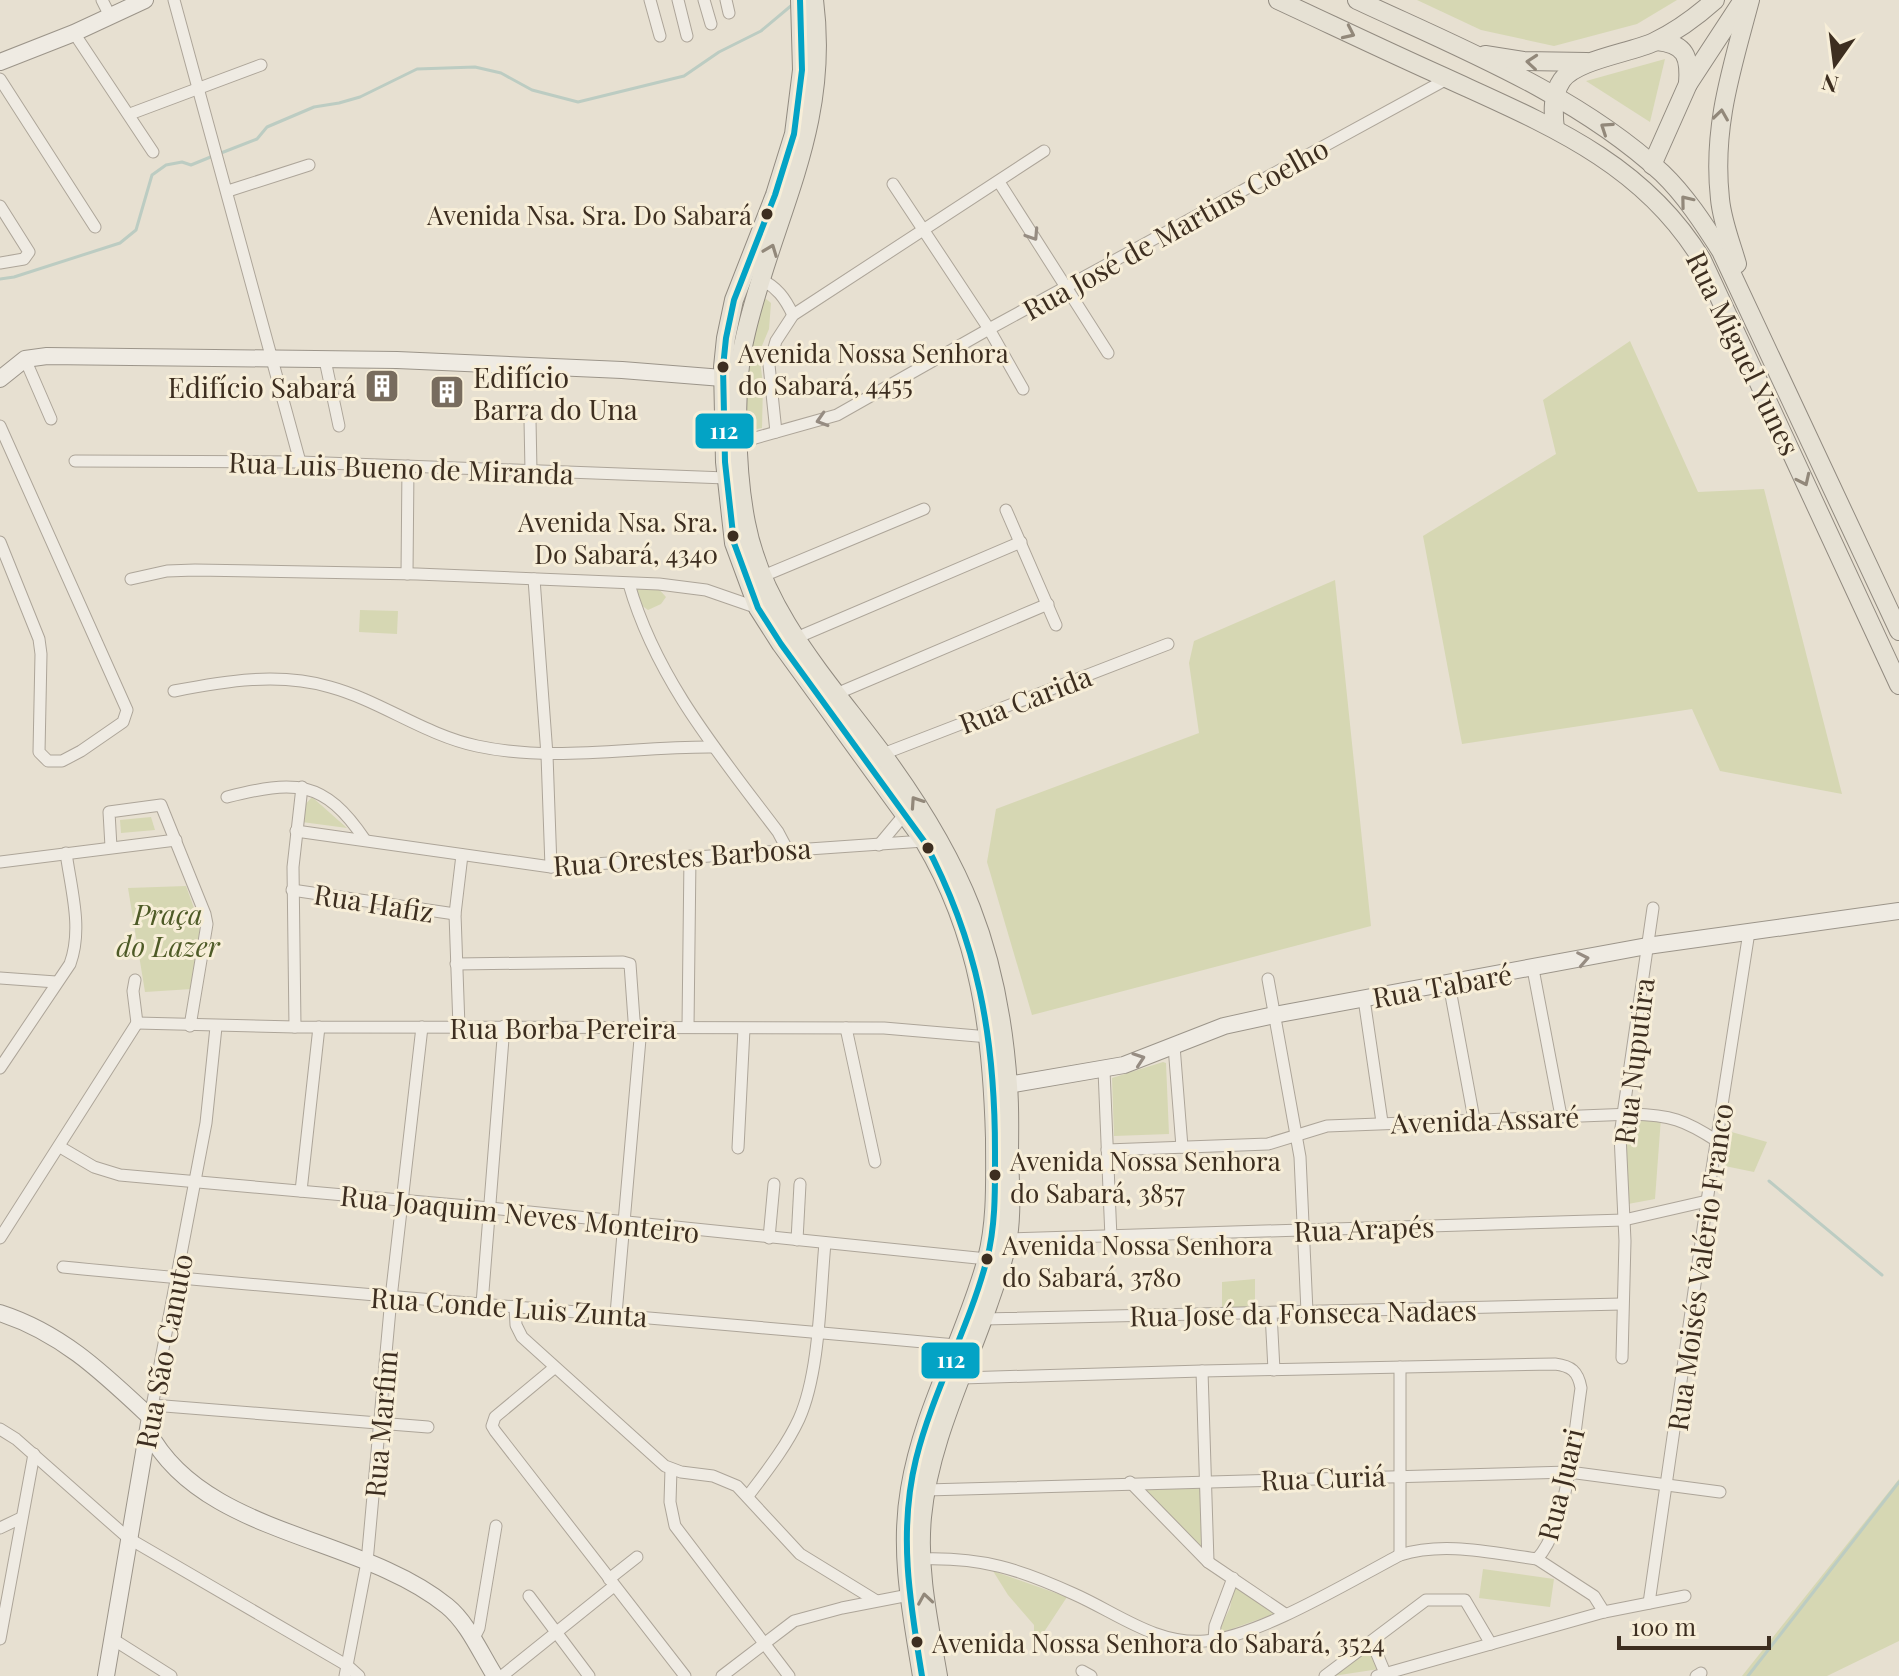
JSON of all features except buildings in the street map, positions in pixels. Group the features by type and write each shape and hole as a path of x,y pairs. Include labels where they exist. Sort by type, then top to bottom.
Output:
{"main road":[{"path":"800,0 802,70 794,134 775,195 734,300 726,338 731,378 732,444 745,518 761,577 796,638 883,754 954,864 969,899 996,986 1005,1032 996,1197 987,1259 919,1448 910,1490 906,1551 909,1595 929,1668"},
{"path":"731,378 760,279 806,145 817,73 814,0"},
{"name":"Rua Miguel Yunes","path":"1278,0 1555,129 1607,159 1647,192 1690,240 1702,260 1899,685"},
{"name":"Rua Miguel Yunes","path":"1357,0 1466,51 1597,121 1665,176 1705,225 1721,251 1899,631"},
{"path":"1555,129 1555,98 1561,80 1574,70 1657,41 1692,20 1715,0"},
{"path":"1607,159 1636,169 1652,165 1688,84 1743,0"},
{"path":"1750,0 1727,80 1720,118 1719,171 1721,206 1753,316"},
{"path":"1657,41 1675,44 1682,51 1689,67 1688,84"},
{"path":"1466,51 1534,62 1598,61"},
{"path":"732,444 726,478 734,543 758,608 924,841 954,897 982,988 1000,1087 1008,1239 937,1448 926,1490 921,1559 929,1668"},
{"path":"1836,549 1853,568 1864,572 1869,570"},
{"path":"1867,616 1880,617 1899,641"}],"street":[{"path":"102,0 110,16"},
{"path":"0,62 74,33 145,0"},
{"path":"174,0 300,462"},
{"path":"650,0 660,36"},
{"path":"678,0 687,36"},
{"path":"704,0 711,24"},
{"path":"726,0 729,13"},
{"path":"74,33 153,152"},
{"path":"130,114 261,65"},
{"path":"0,79 95,227"},
{"name":"Rua José de Martins Coelho","path":"732,444 837,415 1447,79"},
{"path":"776,432 769,365 776,341 793,315 1044,151"},
{"path":"228,191 309,165"},
{"path":"999,182 1108,353"},
{"path":"893,184 989,329 1023,389"},
{"path":"0,206 29,252 24,259 0,263"},
{"path":"760,279 784,296 793,315"},
{"path":"0,379 25,359 47,356 273,358 607,369 731,378"},
{"path":"25,359 51,419"},
{"path":"325,360 339,426"},
{"path":"530,420 531,471"},
{"path":"0,426 127,710 123,722 62,761 42,757 37,746 41,690 39,639 0,542"},
{"name":"Rua Luis Bueno de Miranda","path":"75,461 300,462 726,478"},
{"path":"407,574 408,466"},
{"path":"761,577 924,509"},
{"path":"1006,510 1056,625"},
{"path":"796,638 1021,542"},
{"path":"131,579 167,571 195,570 534,579 685,586 758,608"},
{"path":"534,579 547,755 551,867"},
{"path":"629,584 659,662 714,747 778,832 787,849"},
{"path":"836,694 1048,604"},
{"name":"Rua Carida","path":"883,754 1168,644"},
{"path":"174,691 225,681 300,680 331,687 452,739 479,746 547,755 714,747"},
{"path":"227,797 265,787 302,787 338,805 365,840"},
{"path":"295,1027 292,890 302,787"},
{"path":"111,847 109,812 158,804 163,808 207,924 190,1026"},
{"path":"878,845 897,827 904,815"},
{"name":"Rua Orestes Barbosa","path":"296,831 551,867 924,841"},
{"path":"0,862 176,840"},
{"path":"0,1068 70,964 76,939 76,921 66,853"},
{"path":"459,1027 455,914 462,855"},
{"path":"688,1027 690,856"},
{"name":"Rua Hafiz","path":"292,890 455,914"},
{"name":"Rua Nuputira","path":"1622,1358 1622,1114 1653,908"},
{"name":"Rua Tabaré","path":"1000,1087 1104,1070 1224,1026 1274,1015 1647,946 1899,911"},
{"name":"Rua Moisés Valério Franco","path":"1649,1603 1749,932"},
{"path":"456,964 627,962 632,968 634,1020 640,1039 616,1314"},
{"path":"1533,969 1561,1116"},
{"path":"0,978 56,982"},
{"path":"1268,979 1300,1157 1307,1312"},
{"path":"0,1238 137,1023 133,991 135,980"},
{"path":"1449,984 1474,1119"},
{"path":"1364,999 1382,1122"},
{"name":"Rua Borba Pereira","path":"137,1023 216,1027 884,1028 989,1037"},
{"path":"482,1304 504,1026"},
{"name":"Rua São Canuto","path":"106,1676 128,1538 206,1123 216,1027"},
{"path":"301,1191 319,1027"},
{"name":"Rua Marfim","path":"347,1671 367,1562 391,1298 422,1027"},
{"path":"846,1028 875,1162"},
{"path":"738,1148 744,1029"},
{"path":"1174,1046 1182,1147"},
{"path":"1104,1070 1111,1238"},
{"name":"Avenida Assaré","path":"1107,1150 1268,1144 1327,1126 1382,1122 1622,1114 1673,1116 1688,1121 1717,1141"},
{"name":"Rua Joaquim Neves Monteiro","path":"60,1147 111,1173 193,1183 490,1208 987,1259"},
{"path":"769,1238 774,1184"},
{"path":"797,1240 800,1184"},
{"name":"Rua Arapés","path":"1008,1239 1624,1220 1707,1201"},
{"path":"748,1496 797,1423 810,1384 825,1243"},
{"name":"Rua Conde Luis Zunta","path":"63,1267 956,1345"},
{"name":"Rua José da Fonseca Nadaes","path":"983,1319 1622,1304"},
{"path":"515,1306 516,1325 522,1337 671,1469 722,1479 737,1486 800,1554 875,1600"},
{"path":"0,1313 31,1323 51,1334 91,1365 150,1418 164,1459 195,1485 263,1522 407,1579 449,1608 495,1676"},
{"path":"1271,1313 1274,1370"},
{"name":"Rua Juari","path":"921,1559 968,1559 993,1563 1075,1594 1165,1637 1194,1641 1214,1640 1254,1628 1415,1550 1459,1549 1537,1559 1550,1543 1569,1472 1581,1388 1579,1377 1573,1369 1555,1364 962,1378"},
{"path":"1400,1367 1400,1555"},
{"path":"554,1368 495,1417 492,1426 685,1676"},
{"path":"1202,1371 1208,1562"},
{"path":"150,1418 428,1427"},
{"path":"0,1429 34,1454 128,1538 359,1676"},
{"path":"0,1639 34,1454"},
{"path":"671,1469 670,1502 675,1526 789,1676"},
{"name":"Rua Curiá","path":"926,1490 1569,1472 1720,1492"},
{"path":"1130,1482 1208,1562 1285,1614"},
{"path":"0,1528 21,1518"},
{"path":"473,1640 479,1628 496,1526"},
{"path":"502,1676 556,1633 637,1557"},
{"path":"1537,1559 1594,1596 1604,1612"},
{"path":"1214,1640 1215,1626 1233,1578"},
{"path":"722,1676 800,1618 909,1595"},
{"path":"529,1596 589,1676"},
{"path":"1372,1642 1381,1675 1604,1612 1685,1596"},
{"path":"1325,1676 1420,1603 1433,1598 1465,1600 1491,1644"},
{"path":"111,1638 171,1676"}],"green space":[{"path":"1417,0 1677,0 1637,24 1554,46 1481,30"},
{"path":"1665,59 1650,122 1586,81"},
{"path":"761,295 771,303 769,329 759,353 763,384 762,428 743,432 745,380"},
{"path":"1630,341 1698,492 1764,489 1842,794 1720,771 1692,709 1462,744 1423,536 1556,454 1543,400"},
{"path":"1335,580 1371,926 1032,1015 987,862 996,809 1199,733 1189,663 1194,641"},
{"path":"633,586 656,586 666,597 661,604 648,610 637,602"},
{"path":"360,610 398,611 397,634 359,632"},
{"path":"312,797 347,828 302,822 303,807"},
{"path":"151,817 155,830 121,833 120,820"},
{"name":"Praça do Lazer","path":"186,886 201,927 192,989 145,992 128,888"},
{"path":"1166,1063 1169,1134 1114,1136 1112,1078"},
{"path":"1629,1117 1661,1118 1655,1199 1628,1204 1625,1125"},
{"path":"1721,1129 1767,1142 1754,1172 1715,1164"},
{"path":"1255,1279 1255,1306 1222,1309 1222,1282"},
{"path":"1899,1479 1899,1641 1827,1676 1742,1676"},
{"path":"1203,1484 1203,1553 1138,1487"},
{"path":"1483,1569 1554,1579 1550,1607 1479,1598"},
{"path":"993,1571 1067,1597 1044,1632 1034,1640 1034,1625 1008,1595"},
{"path":"1235,1583 1277,1613 1217,1634 1230,1608"},
{"path":"1370,1649 1379,1669 1333,1676"}],"waterway":[{"path":"221,153 257,139 267,127 314,107 360,97 417,69 475,67 501,73 532,90 578,102 684,76 719,52 761,31 792,5"},
{"path":"0,279 120,243 136,230 152,175 166,165 182,162 191,165 213,156"},
{"path":"1769,1181 1882,1275"},
{"path":"1748,1676 1899,1482"}],"transit line":[{"name":"112","path":"800,0 802,70 794,134 775,195 734,300 726,338 723,367 725,462 734,543 758,608 924,841 943,879 958,916 980,991 992,1069 995,1178 990,1246 971,1310 923,1434 911,1486 908,1568 922,1676"}],"place":[{"name":"Avenida Nsa. Sra. Do Sabará","path":"767,214"},
{"name":"Avenida Nossa Senhora do Sabará, 4455","path":"723,367"},
{"name":"Edifício Sabará","path":"382,386"},
{"name":"Edifício Barra do Una","path":"447,392"},
{"name":"Avenida Nsa. Sra. Do Sabará, 4340","path":"733,536"},
{"name":"Avenida Nossa Senhora do Sabará, 3857","path":"995,1175"},
{"name":"Avenida Nossa Senhora do Sabará, 3780","path":"987,1259"},
{"name":"Avenida Nossa Senhora do Sabará, 3524","path":"917,1642"}]}
